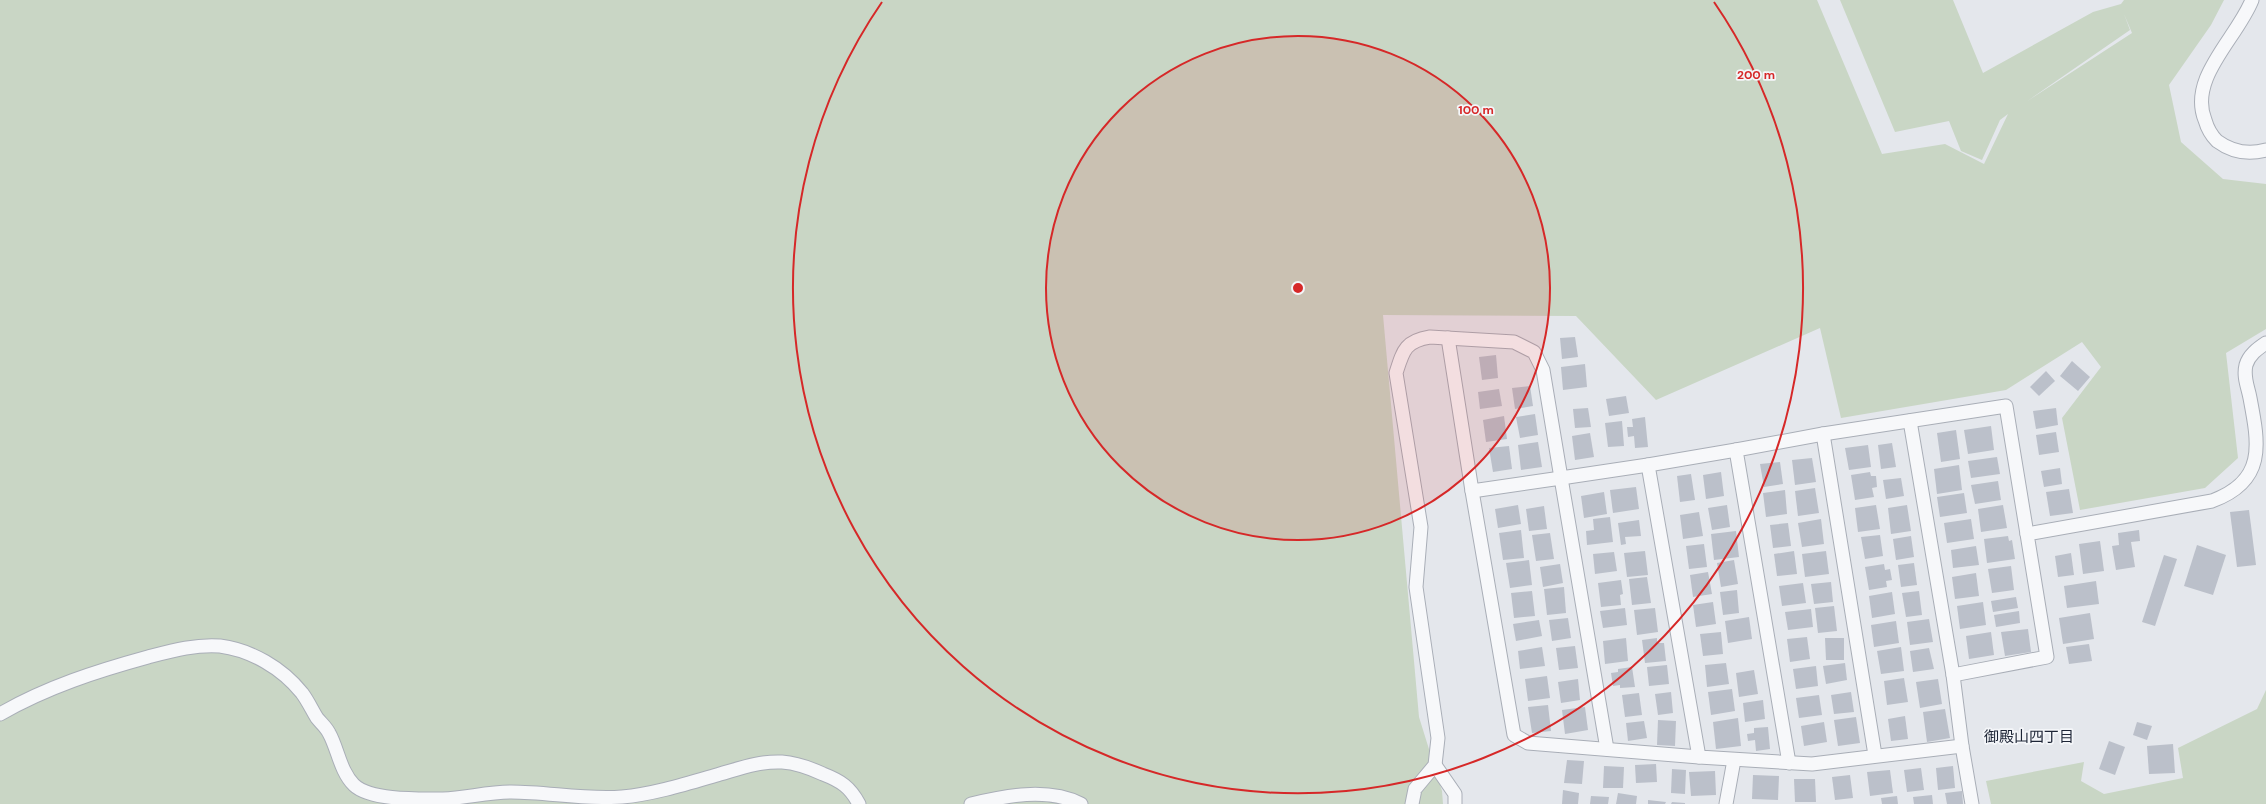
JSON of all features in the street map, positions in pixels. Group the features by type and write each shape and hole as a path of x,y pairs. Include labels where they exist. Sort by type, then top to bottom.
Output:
{"street":[{"path":"2252,0 2220,55 2207,73 2201,94 2201,111 2216,140 2230,149 2249,153 2266,150"},
{"path":"1412,804 1415,789 1435,765 1438,738 1416,587 1421,527 1396,373 1403,350 1417,339 1430,337 1514,342 1534,352 1542,370 1607,749"},
{"path":"1448,338 1472,491 1514,735 1528,744 1734,760 1812,764 1875,755 1962,746"},
{"path":"2027,534 2212,501 2233,491 2249,476 2257,456 2255,424 2246,383 2246,367 2252,353 2266,343"},
{"path":"1472,491 1648,465 1823,434 2006,406 2047,657 1953,675"},
{"path":"1910,421 1953,675 1962,746 1972,804"},
{"path":"1823,434 1875,755"},
{"path":"1736,450 1789,763"},
{"path":"1648,465 1698,757"},
{"path":"0,714 49,689 83,676 170,651 201,646 218,646 241,650 257,656 282,674 301,692 318,720 328,731 340,762 354,784 365,791 382,796 441,799 510,792 598,799 640,796 745,766 767,762 784,762 804,766 846,785 859,804"},
{"path":"1726,804 1734,760"},
{"path":"1435,765 1455,794 1455,804"},
{"path":"971,804 1013,795 1036,794 1058,797 1081,804"}],"green space":[{"path":"0,0 1817,0 1882,154 1945,144 1984,164 2008,114 2000,120 1982,160 1961,151 1949,121 1895,132 1840,0 1953,0 1983,73 2093,12 2121,4 2124,0 2224,0 2211,25 2169,85 2181,142 2223,179 2266,184 2266,329 2226,353 2238,458 2205,488 2080,510 2062,418 2101,367 2082,342 2006,390 1841,418 1820,328 1656,400 1576,316 1383,315 1419,717 1442,791 1443,804 0,804","holes":["2124,14 2132,33 2026,102 2130,30"]},
{"path":"2266,690 2266,804 1991,804 1986,781 2084,762 2081,781 2104,794 2183,778 2178,748 2257,709"}],"building":[{"path":"1575,337 1578,357 1562,359 1560,338"},
{"path":"1496,355 1498,378 1482,380 1479,357"},
{"path":"2072,361 2090,377 2078,391 2060,376"},
{"path":"1585,364 1587,387 1563,390 1561,367"},
{"path":"2046,371 2055,381 2039,396 2030,387"},
{"path":"1530,386 1533,406 1515,409 1512,388"},
{"path":"1499,389 1502,406 1480,409 1478,392"},
{"path":"1626,396 1629,413 1609,416 1606,399"},
{"path":"1588,408 1591,427 1575,428 1573,409"},
{"path":"2056,408 2058,425 2036,429 2033,411"},
{"path":"1535,414 1538,435 1520,438 1516,417"},
{"path":"1504,416 1507,439 1486,442 1483,420"},
{"path":"1645,417 1648,447 1635,448 1634,436 1628,437 1627,427 1633,427 1632,419"},
{"path":"1622,421 1624,446 1608,447 1605,423"},
{"path":"1991,426 1994,450 1968,454 1964,430"},
{"path":"1956,430 1960,459 1941,462 1937,433"},
{"path":"2056,432 2059,452 2039,455 2036,435"},
{"path":"1590,433 1594,457 1575,460 1572,436"},
{"path":"1538,442 1542,467 1521,470 1518,445"},
{"path":"1892,443 1896,467 1881,469 1878,445"},
{"path":"1868,445 1871,467 1849,470 1845,448"},
{"path":"1509,446 1512,469 1493,472 1489,448"},
{"path":"1997,457 2000,474 1971,478 1968,461"},
{"path":"1812,458 1816,482 1795,485 1792,460"},
{"path":"1780,462 1783,484 1764,487 1760,464"},
{"path":"1959,465 1962,490 1937,494 1934,469"},
{"path":"2060,468 2062,484 2044,487 2041,471"},
{"path":"1721,472 1724,496 1706,499 1703,475"},
{"path":"1870,472 1871,476 1876,476 1877,487 1872,488 1874,497 1855,500 1851,475"},
{"path":"1691,474 1695,500 1680,502 1677,476"},
{"path":"1901,478 1904,496 1886,499 1883,480"},
{"path":"1998,481 2001,500 1975,504 1971,485"},
{"path":"1636,487 1639,509 1613,513 1610,490"},
{"path":"1815,488 1819,513 1798,516 1795,491"},
{"path":"2069,489 2073,513 2050,516 2046,492"},
{"path":"1785,490 1787,514 1766,517 1763,493"},
{"path":"1604,492 1607,514 1584,518 1581,496"},
{"path":"1964,493 1967,513 1940,517 1937,497"},
{"path":"1518,505 1521,524 1498,528 1495,509"},
{"path":"1727,505 1730,527 1712,530 1708,508"},
{"path":"1876,505 1880,529 1858,532 1855,508"},
{"path":"1907,505 1911,531 1891,534 1888,508"},
{"path":"2003,505 2007,528 1981,532 1978,509"},
{"path":"1544,506 1547,529 1529,531 1526,509"},
{"path":"2249,510 2256,565 2237,567 2230,512"},
{"path":"1699,512 1703,536 1683,539 1680,515"},
{"path":"1610,517 1613,542 1587,545 1586,531 1594,530 1593,519"},
{"path":"1821,519 1824,544 1802,547 1798,523"},
{"path":"1971,519 1974,539 1947,543 1944,523"},
{"path":"1639,520 1641,536 1625,537 1626,544 1621,545 1618,523"},
{"path":"1788,523 1791,546 1773,548 1770,525"},
{"path":"1521,530 1524,558 1503,560 1499,533"},
{"path":"2139,530 2140,541 2131,542 2135,567 2116,570 2112,546 2119,545 2118,533"},
{"path":"1736,531 1739,557 1714,560 1711,534"},
{"path":"1550,533 1554,559 1536,561 1532,535"},
{"path":"1880,535 1883,556 1865,559 1861,537"},
{"path":"1911,536 1914,557 1896,560 1893,539"},
{"path":"2008,536 2009,541 2012,540 2015,559 1987,563 1984,539"},
{"path":"2100,541 2104,571 2083,574 2079,544"},
{"path":"1704,544 1707,567 1689,569 1686,546"},
{"path":"2197,545 2226,555 2213,595 2184,586"},
{"path":"1976,546 1979,565 1953,568 1951,550"},
{"path":"1645,551 1648,575 1627,577 1624,553"},
{"path":"1794,551 1797,574 1777,576 1774,554"},
{"path":"1826,551 1829,574 1805,577 1802,554"},
{"path":"1614,552 1617,571 1595,574 1593,554"},
{"path":"2071,553 2074,575 2058,577 2055,556"},
{"path":"2164,555 2177,559 2155,626 2142,622"},
{"path":"1529,560 1532,585 1510,588 1506,563"},
{"path":"1734,560 1738,584 1721,587 1717,563"},
{"path":"1914,563 1917,585 1901,587 1898,565"},
{"path":"1560,564 1563,583 1543,587 1540,567"},
{"path":"1884,564 1885,570 1890,569 1892,580 1886,581 1887,587 1869,590 1865,567"},
{"path":"2011,566 2014,590 1992,593 1988,569"},
{"path":"1708,572 1712,594 1693,597 1690,575"},
{"path":"1976,573 1979,596 1955,599 1952,577"},
{"path":"1647,577 1651,603 1632,605 1629,579"},
{"path":"1621,580 1623,594 1620,595 1621,605 1601,607 1598,583"},
{"path":"2096,581 2099,604 2067,608 2064,586"},
{"path":"1831,582 1833,602 1814,604 1811,584"},
{"path":"1803,583 1806,603 1782,606 1779,586"},
{"path":"1564,587 1566,613 1547,615 1544,589"},
{"path":"1737,590 1739,613 1723,615 1720,592"},
{"path":"1532,591 1535,616 1514,618 1511,593"},
{"path":"1919,591 1922,615 1906,617 1902,593"},
{"path":"1892,592 1895,614 1872,618 1869,596"},
{"path":"2016,597 2018,608 1993,612 1991,601"},
{"path":"1713,602 1716,624 1696,627 1693,605"},
{"path":"1983,602 1986,625 1960,629 1957,606"},
{"path":"1834,606 1837,631 1818,633 1815,608"},
{"path":"1625,608 1627,625 1603,628 1600,611"},
{"path":"1655,608 1658,632 1637,635 1634,610"},
{"path":"1811,609 1813,627 1788,630 1785,612"},
{"path":"2019,611 2020,623 1996,627 1994,615"},
{"path":"2090,613 2094,639 2063,644 2059,618"},
{"path":"1749,617 1752,639 1728,643 1725,621"},
{"path":"1568,618 1571,638 1552,641 1549,620"},
{"path":"1929,619 1933,642 1910,645 1907,622"},
{"path":"1539,620 1542,636 1516,641 1513,624"},
{"path":"1896,621 1899,643 1874,647 1871,625"},
{"path":"2028,629 2031,652 2005,656 2001,632"},
{"path":"1721,632 1723,654 1703,656 1700,634"},
{"path":"1991,632 1994,655 1969,659 1966,636"},
{"path":"1807,637 1810,659 1790,662 1787,639"},
{"path":"1626,638 1628,661 1605,664 1603,641"},
{"path":"1657,638 1657,643 1664,643 1666,661 1645,663 1642,640"},
{"path":"1825,638 1844,638 1844,660 1826,660"},
{"path":"2089,644 2092,661 2069,664 2066,647"},
{"path":"1575,646 1578,668 1559,670 1556,648"},
{"path":"1542,647 1545,666 1520,669 1518,651"},
{"path":"1901,647 1904,671 1881,674 1877,651"},
{"path":"1929,648 1934,669 1913,672 1910,651"},
{"path":"1726,663 1729,684 1707,687 1705,665"},
{"path":"1845,663 1847,680 1826,684 1823,666"},
{"path":"1667,665 1669,684 1649,686 1647,667"},
{"path":"1816,666 1818,686 1796,689 1793,669"},
{"path":"1632,667 1635,687 1620,688 1620,685 1613,686 1611,673 1618,672 1618,669"},
{"path":"1754,670 1758,694 1739,697 1736,673"},
{"path":"1547,676 1550,698 1528,701 1525,679"},
{"path":"1904,678 1908,702 1887,705 1884,681"},
{"path":"1578,679 1580,700 1561,703 1558,682"},
{"path":"1938,679 1942,704 1920,708 1916,682"},
{"path":"1732,689 1735,711 1711,715 1708,692"},
{"path":"1671,692 1673,713 1658,715 1655,694"},
{"path":"1851,692 1854,712 1834,714 1831,695"},
{"path":"1639,693 1642,715 1625,717 1622,695"},
{"path":"1819,695 1822,715 1799,718 1796,698"},
{"path":"1763,700 1765,719 1745,722 1743,703"},
{"path":"1548,705 1551,731 1532,733 1528,707"},
{"path":"1585,707 1588,730 1565,734 1562,710"},
{"path":"1945,709 1950,738 1927,742 1923,712"},
{"path":"1905,716 1908,739 1891,741 1888,719"},
{"path":"1856,717 1860,743 1838,746 1834,720"},
{"path":"1738,718 1741,746 1716,749 1713,722"},
{"path":"1658,720 1676,721 1675,746 1657,745"},
{"path":"1644,721 1647,738 1628,741 1626,723"},
{"path":"1824,722 1827,742 1804,746 1801,726"},
{"path":"2137,722 2152,726 2147,740 2133,735"},
{"path":"1768,727 1770,749 1756,751 1755,740 1748,741 1747,734 1754,733 1754,728"},
{"path":"2109,741 2125,747 2115,775 2099,769"},
{"path":"2173,744 2175,773 2149,774 2147,746"},
{"path":"1567,760 1584,761 1582,784 1564,783"},
{"path":"1656,764 1657,782 1636,783 1635,765"},
{"path":"1604,766 1624,767 1623,788 1603,788"},
{"path":"1953,766 1955,788 1938,790 1936,768"},
{"path":"1921,768 1924,790 1907,792 1904,770"},
{"path":"1672,769 1686,770 1685,794 1671,793"},
{"path":"1890,770 1893,793 1870,796 1867,772"},
{"path":"1715,771 1716,795 1691,796 1689,772"},
{"path":"1753,775 1779,776 1778,800 1752,799"},
{"path":"1850,775 1853,798 1835,800 1832,777"},
{"path":"1794,779 1815,779 1816,802 1795,802"},
{"path":"1563,790 1579,793 1578,804 1562,804"},
{"path":"1962,791 1963,804 1947,804 1945,793"},
{"path":"1618,793 1637,796 1636,804 1616,804"},
{"path":"1932,795 1933,804 1914,804 1913,797"},
{"path":"1591,796 1609,797 1608,804 1590,804"},
{"path":"1897,796 1898,804 1882,804 1881,798"},
{"path":"1648,800 1666,802 1665,804 1648,804"},
{"path":"1672,802 1685,803 1685,804 1671,804"}],"district":[{"name":"御殿山四丁目","path":"2029,737"}]}
